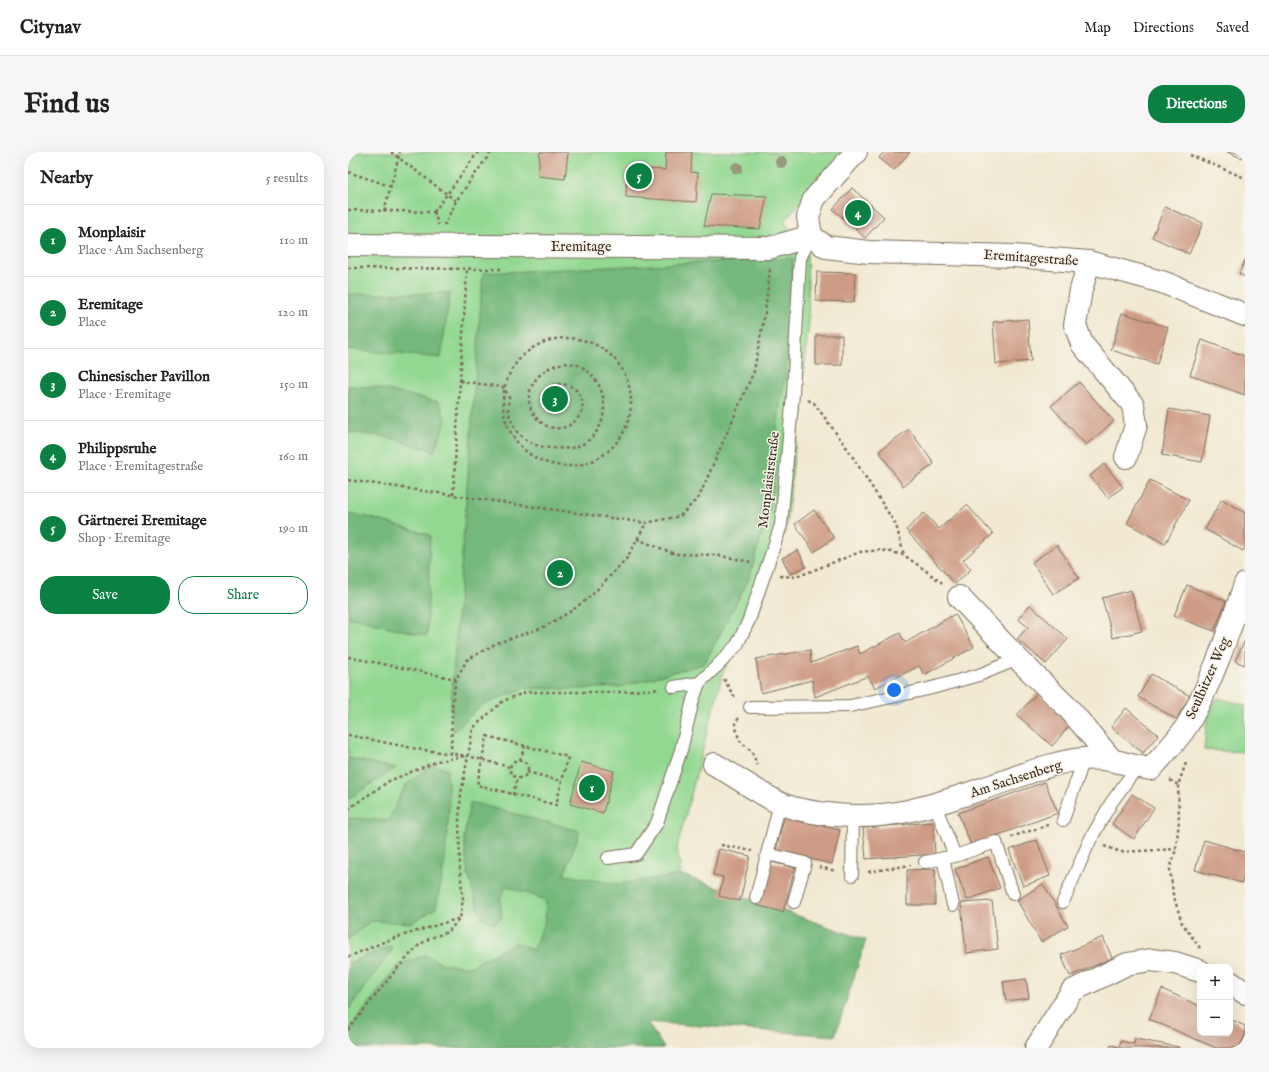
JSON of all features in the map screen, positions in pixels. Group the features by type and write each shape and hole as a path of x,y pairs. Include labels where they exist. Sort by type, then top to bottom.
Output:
{"street":[{"path":"811,236 808,218 814,199 856,152"},
{"name":"Eremitage","path":"348,245 769,248 811,236"},
{"name":"Eremitagestraße","path":"811,236 826,247 869,252 1013,256 1089,262 1162,282 1245,315"},
{"path":"1089,262 1081,290 1075,325 1082,344 1133,405 1136,425 1126,457"},
{"name":"Seulbitzer Weg","path":"1111,759 1138,767 1151,769 1187,726 1221,655 1245,584"},
{"path":"959,597 1018,659 1070,710 1111,759"},
{"name":"Am Sachsenberg","path":"714,764 780,803 812,813 853,818 896,814 935,805 1054,764 1084,759 1111,759"},
{"path":"1036,1048 1072,991 1127,964 1151,960 1175,963 1197,970"},
{"path":"1233,984 1245,993"}],"lane":[{"name":"Monplaisirstraße","path":"699,683 736,645 749,620 780,525 793,394 800,258 811,236"},
{"path":"750,707 850,706 972,677 1018,659"},
{"path":"674,688 699,683"},
{"path":"608,858 636,854 657,823 681,750 693,700 699,683"},
{"path":"1063,820 1084,759"},
{"path":"1063,902 1090,840 1111,803 1138,767"},
{"path":"756,898 780,803"},
{"path":"935,805 949,857 953,905"},
{"path":"852,875 853,818"},
{"path":"925,862 949,857 996,842 1013,894"},
{"path":"767,854 805,864 794,902"}],"path":[{"path":"391,152 456,201"},
{"path":"384,211 400,152"},
{"path":"348,210 434,212 478,152"},
{"path":"445,224 456,201 491,152"},
{"path":"1190,155 1245,178"},
{"path":"348,172 390,186"},
{"path":"453,495 468,246"},
{"path":"348,480 646,523 680,516 699,497 754,371 765,312 770,266 769,248"},
{"path":"564,338 588,341 604,349 617,362 626,377 631,394 630,415 623,434 610,450 593,461 573,466 553,465 534,458 518,445 507,427 502,408 503,387 510,370 521,356 535,345 552,339 564,338"},
{"path":"503,387 509,397 508,412 519,434 537,447 560,449 581,446 592,436 600,425 605,411 602,390 594,377 584,368 571,364 558,364 548,368 531,386 529,401 532,411 538,420 545,426 558,429 565,428 577,419 582,412 581,398 574,388 567,384 558,384 550,388 543,397 544,406 549,410 554,411 563,408 567,400 567,395 563,390 550,388"},
{"path":"460,381 503,387"},
{"path":"793,394 814,403 847,448 896,524 904,555"},
{"path":"451,754 452,707 456,679 467,660 496,643 542,628 570,612 591,596 627,558 646,523"},
{"path":"637,539 675,554 716,555 767,568 778,576 796,577 860,552 882,550 904,555 934,575 959,597"},
{"path":"348,657 456,679"},
{"path":"725,681 733,695 750,707"},
{"path":"348,1030 395,971 418,946 430,938 448,932 460,918 463,899 460,870 459,818 468,756 474,728 503,701 526,692 619,692 674,688"},
{"path":"735,723 739,740 752,752 758,767 753,787"},
{"path":"348,735 417,749 468,756 510,767"},
{"path":"488,736 568,756 556,805 477,785 482,760 488,736"},
{"path":"520,760 525,746"},
{"path":"348,809 389,781 438,761 468,756"},
{"path":"520,760 526,763 528,772 522,778 517,778 512,775 510,767 514,761 520,760"},
{"path":"528,772 562,781"},
{"path":"513,794 517,778"},
{"path":"1178,785 1179,821 1176,849 1170,869 1173,894 1182,923 1201,950"},
{"path":"996,842 1063,820"},
{"path":"1090,840 1121,852 1176,849"},
{"path":"721,845 767,854"},
{"path":"348,957 391,939 460,918"}],"green space":[{"path":"348,152 845,152 784,221 807,254 809,323 786,528 756,618 723,672 677,848 681,872 556,942 348,1048"},
{"path":"793,258 789,350 776,433 774,491 749,579 704,664 619,687 577,689 524,688 480,706 454,732 451,702 483,273"},
{"path":"450,293 441,358 348,349 348,294"},
{"path":"348,386 373,387 439,402 446,421 434,451 387,437 348,432"},
{"path":"348,514 368,517 430,535 427,636 348,617"},
{"path":"1217,698 1245,705 1245,752 1204,750 1207,718"},
{"path":"348,758 396,768 348,799"},
{"path":"431,765 447,769 449,807 445,861 436,908 411,923 371,921 348,940 348,819 388,821 405,786"},
{"path":"470,802 580,831 564,875 618,884 682,875 866,940 835,1036 647,1022 664,1048 348,1048 348,1031 399,965 426,955 443,964 469,967 516,943 533,950 545,920 546,900 506,886 500,899 502,917 493,924 481,917 468,875 464,838"},
{"path":"391,946 392,950 348,1010 348,963"}],"building":[{"path":"540,152 568,152 565,179 538,176"},
{"path":"666,152 692,152 691,172 698,173 696,202 626,197 627,168 665,170"},
{"path":"884,152 910,152 894,170 879,158"},
{"path":"1227,152 1245,152 1242,158"},
{"path":"852,188 884,217 865,238 833,209"},
{"path":"711,194 767,196 760,229 704,226"},
{"path":"1165,207 1203,223 1189,254 1152,237"},
{"path":"1245,260 1245,277 1239,274"},
{"path":"817,272 855,273 854,302 816,301"},
{"path":"1122,313 1168,327 1157,364 1111,350"},
{"path":"1028,319 1031,361 996,364 993,322"},
{"path":"816,335 842,335 842,365 816,365"},
{"path":"1202,340 1245,356 1245,395 1190,375"},
{"path":"1079,382 1114,421 1086,445 1051,406"},
{"path":"555,389 562,392 565,399 562,406 555,409 548,406 545,399 548,392"},
{"path":"1169,409 1210,416 1202,462 1162,455"},
{"path":"909,429 934,464 903,486 879,451"},
{"path":"1104,464 1123,487 1108,498 1090,476"},
{"path":"1150,480 1189,500 1165,544 1127,523"},
{"path":"1222,499 1245,513 1245,548 1243,551 1205,529"},
{"path":"967,505 993,534 963,560 971,569 955,584 906,530 924,513 939,529"},
{"path":"814,510 834,538 814,552 795,524"},
{"path":"1057,545 1079,578 1053,594 1032,562"},
{"path":"798,550 806,567 790,574 782,558"},
{"path":"1187,585 1226,601 1214,631 1174,616"},
{"path":"1131,590 1142,631 1113,638 1102,598"},
{"path":"1030,605 1068,639 1046,664 1017,639 1028,627 1018,619"},
{"path":"955,614 974,647 924,675 919,666 875,688 868,676 815,697 812,680 761,693 756,659 810,650 811,663 857,646 860,654 900,633 905,643"},
{"path":"1245,640 1245,665 1235,661"},
{"path":"1151,674 1190,696 1176,719 1138,697"},
{"path":"1037,693 1071,724 1052,746 1017,715"},
{"path":"1126,708 1158,735 1143,753 1111,727"},
{"path":"581,762 614,771 603,813 570,804"},
{"path":"1045,782 1058,813 971,845 958,813"},
{"path":"1132,794 1154,808 1134,839 1112,824"},
{"path":"784,817 840,830 832,864 776,851"},
{"path":"933,822 935,854 866,859 863,828"},
{"path":"1037,840 1050,876 1023,886 1009,850"},
{"path":"1204,840 1245,852 1245,872 1242,883 1195,870"},
{"path":"719,849 750,856 740,901 719,896 723,877 713,875"},
{"path":"988,857 1000,888 967,900 955,869"},
{"path":"768,861 795,868 783,912 756,905"},
{"path":"935,869 935,905 907,905 907,870"},
{"path":"1043,884 1068,926 1041,942 1017,900"},
{"path":"992,901 998,949 966,953 961,903"},
{"path":"1103,937 1112,958 1070,976 1061,955"},
{"path":"1026,979 1029,998 1006,1001 1003,982"},
{"path":"1162,989 1197,1005 1197,1036 1233,1036 1233,1020 1245,1026 1245,1035 1239,1048 1216,1048 1149,1019"},
{"path":"1135,1039 1179,1048 1110,1048 1111,1045 1119,1047 1121,1041 1134,1044"}],"place":[{"name":"Gärtnerei Eremitage","path":"639,176"},
{"name":"Philippsruhe","path":"858,213"},
{"name":"Chinesischer Pavillon","path":"555,399"},
{"name":"Eremitage","path":"560,573"},
{"name":"Monplaisir","path":"592,788"}]}
